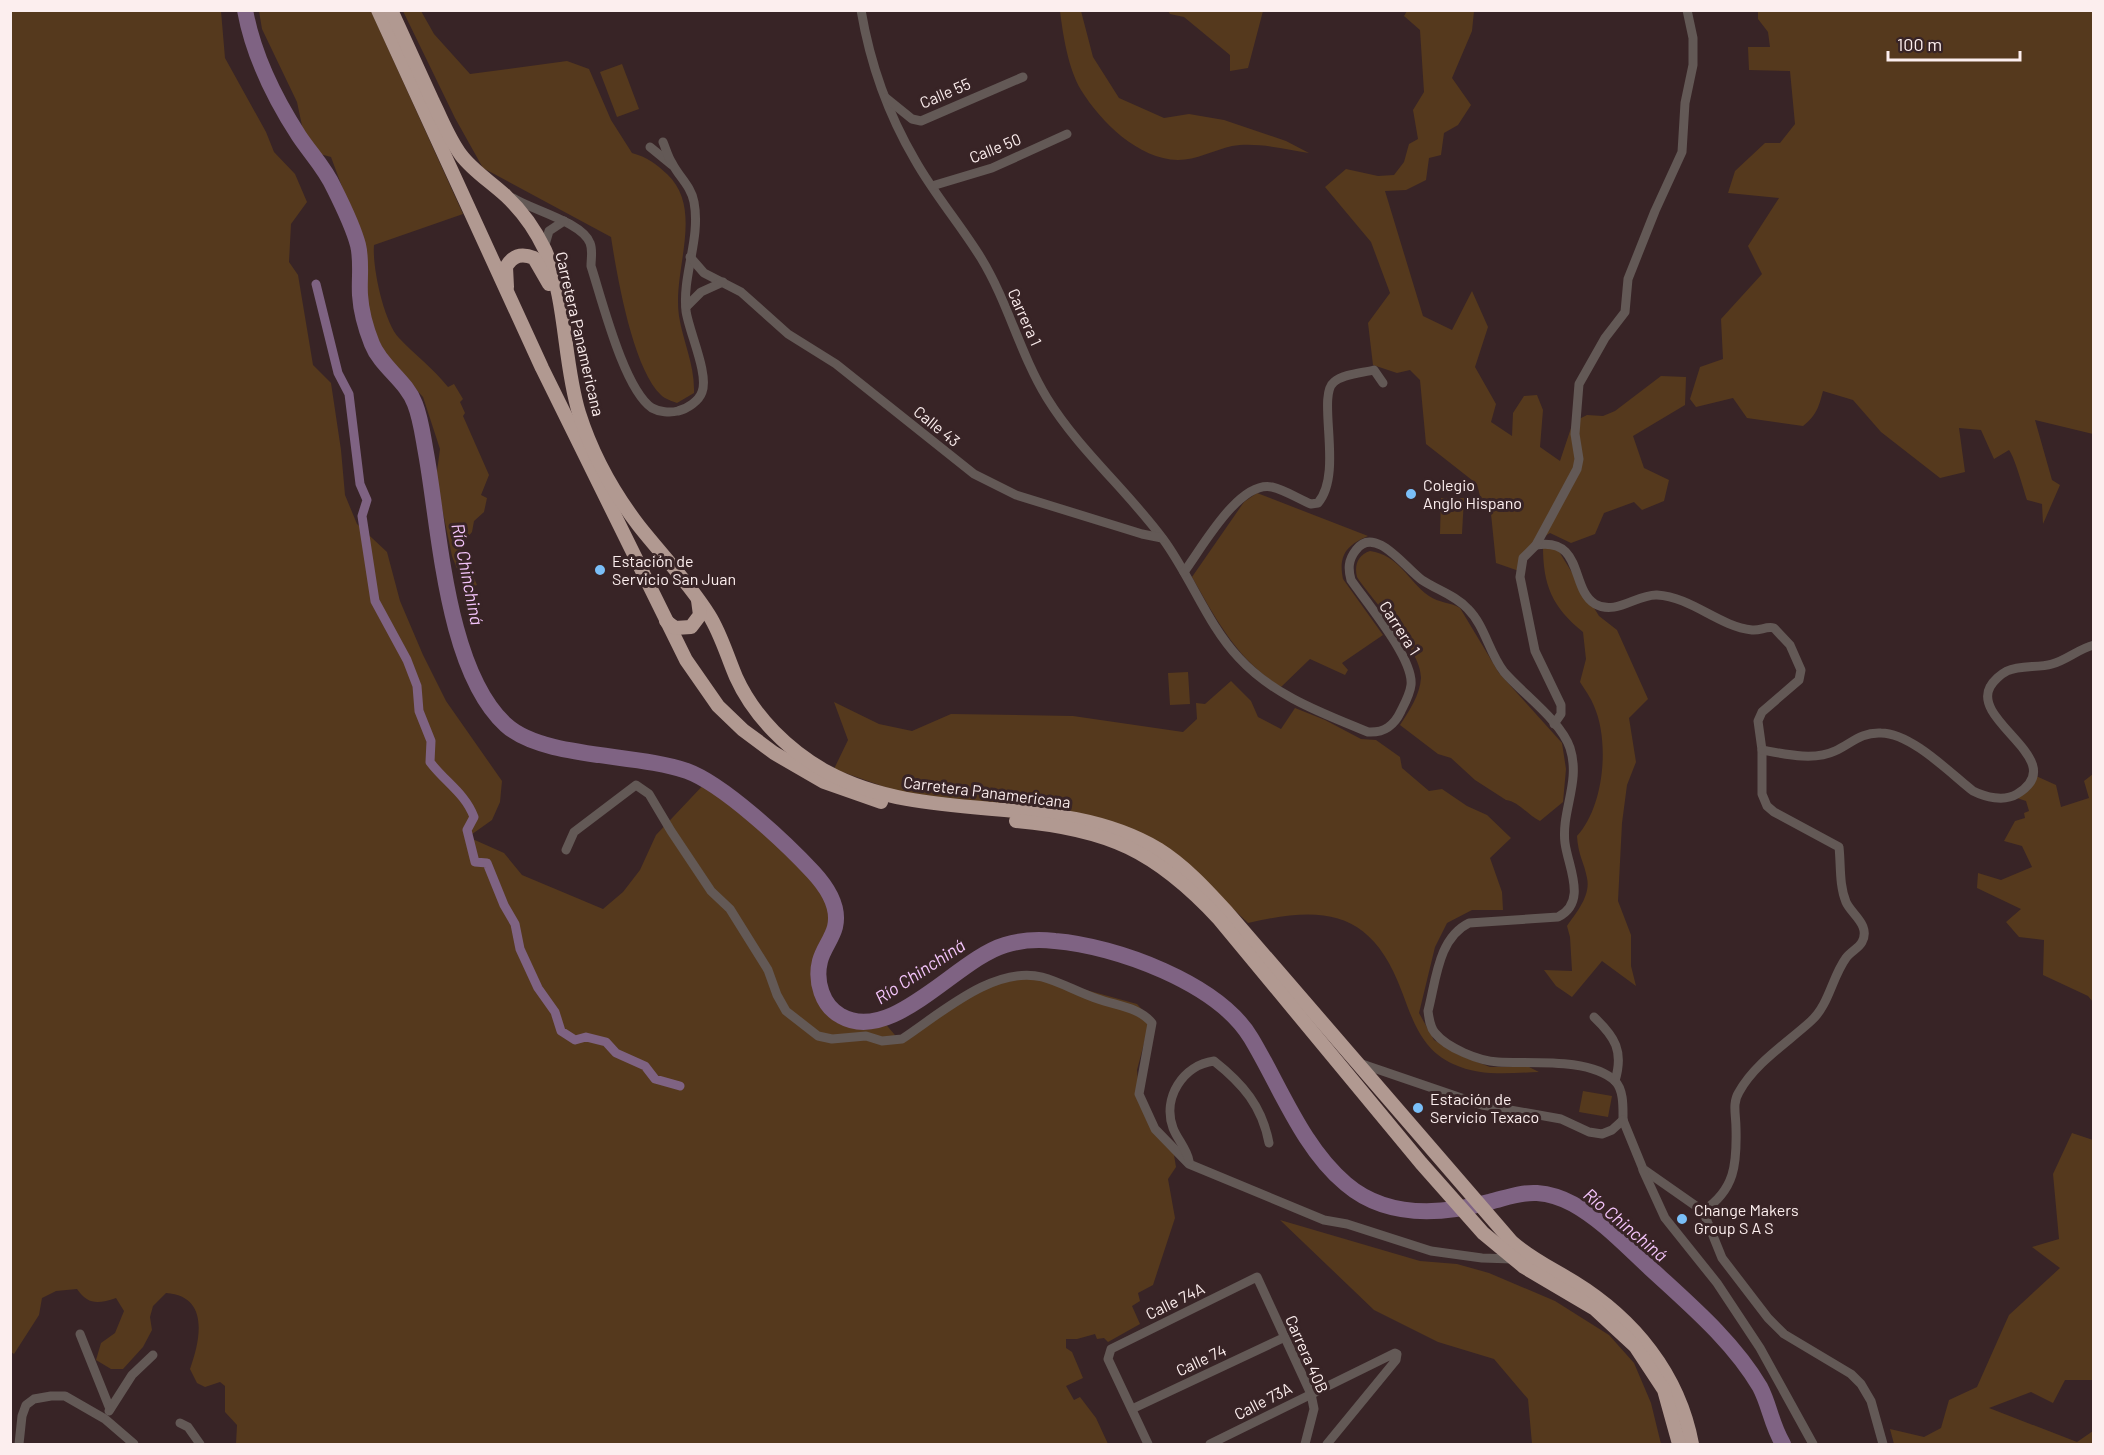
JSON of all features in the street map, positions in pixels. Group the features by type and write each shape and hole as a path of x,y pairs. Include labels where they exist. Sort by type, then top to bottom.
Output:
{"highway":[{"name":"Carretera Panamericana","path":"378,10 509,299 663,616 686,660 718,706 743,730 774,753 824,782 859,796 938,813 1040,823 1080,831 1138,851 1169,870 1219,919 1429,1173 1483,1233 1513,1259 1595,1309 1635,1346 1664,1390 1679,1444"},
{"name":"Carretera Panamericana","path":"391,10 452,143 467,163 523,214 544,248 559,308 574,393 591,445 621,500 698,599 717,629 738,681 767,724 804,758 830,773 895,797 939,805 1039,813 1082,820 1142,841 1194,876 1495,1222 1530,1256 1592,1294 1643,1340 1674,1387 1692,1444"},
{"path":"509,299 506,267 514,257 526,255 534,258 544,273 559,308"},
{"path":"663,616 675,628 690,627 700,615 698,599"}],"street":[{"name":"Carrera 1","path":"861,10 872,62 884,97 902,136 984,264 1036,378 1052,406 1162,538 1225,642 1240,659 1266,682 1298,703 1368,732 1379,733 1397,718 1411,684 1410,672 1403,657 1351,580 1348,570 1352,555 1358,547 1369,542 1380,544 1413,573 1468,608 1477,620 1503,670 1566,738 1572,759 1574,780 1564,839 1575,884 1574,899 1566,913 1558,917 1469,923 1459,928 1446,945 1428,1011 1430,1022 1444,1041 1476,1057 1496,1062 1544,1061 1574,1065 1605,1075 1615,1081"},
{"path":"1554,724 1561,714 1561,705 1535,651 1520,577 1523,558 1544,544 1577,469 1579,459 1575,435 1579,384 1605,338 1625,312 1628,279 1682,152 1685,103 1693,65 1693,38 1687,10"},
{"name":"Calle 55","path":"884,97 912,119 921,121 1023,77"},
{"name":"Calle 50","path":"932,186 992,168 1067,134"},
{"path":"663,142 672,165"},
{"path":"489,181 532,209 564,221 587,236 590,243 591,266 629,380 652,408 668,413 681,411 694,403 702,392 703,378 686,307 690,257 696,224 694,201 686,181 672,165 650,147"},
{"path":"544,248 549,231 564,221"},
{"name":"Calle 43","path":"690,257 704,273 741,292 788,334 836,363 974,474 1016,495 1142,534 1162,538"},
{"path":"686,307 701,292 723,282"},
{"path":"1184,572 1239,498 1256,487 1272,487 1311,504 1318,503 1329,485 1327,391 1334,382 1374,370 1383,383"},
{"path":"1544,544 1570,558 1587,595 1595,604 1615,607 1656,595 1701,608 1720,619 1753,630 1768,627 1781,632 1799,664 1799,680 1762,711 1758,721 1762,750 1762,794 1767,806 1774,812 1839,847 1843,891 1850,909 1863,926 1862,942 1847,956 1821,1008 1811,1021 1776,1050 1739,1090 1735,1099 1736,1127 1732,1181 1715,1203 1703,1211"},
{"path":"1762,750 1793,756 1832,753 1857,736 1890,734 1906,740 1973,791 1985,797 2015,795 2033,776 2032,764 2026,752 1994,714 1988,692 1991,684 2007,671 2054,664 2080,649 2094,645"},
{"path":"566,850 574,832 636,785 649,794 711,891 730,909 768,970 777,995 786,1011 818,1036 832,1039 866,1036 892,1042 902,1039 987,984 1004,976 1042,977 1139,1012 1152,1023 1139,1086 1142,1104 1155,1129 1189,1164 1324,1220 1357,1227 1431,1251 1482,1258 1513,1259"},
{"path":"1594,1017 1610,1032 1620,1050 1615,1081 1622,1091 1623,1120 1665,1218 1717,1284 1760,1348 1813,1444"},
{"path":"1189,1164 1172,1126 1173,1091 1180,1079 1203,1063 1214,1061 1247,1089 1265,1125 1269,1143"},
{"path":"1357,1063 1482,1105 1561,1119 1589,1132 1602,1134 1612,1130 1623,1120"},
{"path":"1643,1169 1703,1211 1722,1258 1768,1318 1784,1334 1851,1374 1861,1384 1871,1401 1883,1444"},
{"name":"Carrera 40B","path":"1257,1277 1283,1338 1311,1394 1314,1408 1305,1444"},
{"name":"Calle 74A","path":"1132,1409 1108,1359 1111,1349 1257,1277"},
{"path":"80,1334 107,1414 134,1444"},
{"name":"Calle 74","path":"1132,1409 1283,1338"},
{"name":"Calle 73A","path":"1210,1444 1395,1353 1396,1360 1328,1444"},
{"path":"107,1414 132,1375 153,1355"},
{"path":"19,1444 22,1416 26,1405 34,1399 64,1396 107,1414"},
{"path":"1132,1409 1148,1444"},
{"path":"180,1423 188,1427 200,1444"}],"shaded area":[{"path":"10,11 221,11 225,58 266,132 274,152 295,174 307,202 291,224 289,262 298,275 313,365 331,383 345,495 357,524 387,552 400,601 446,701 502,781 500,802 492,820 468,837 504,853 522,875 603,909 623,892 640,870 656,835 708,780 793,851 831,896 835,905 835,921 820,961 818,977 825,1000 835,1013 842,1017 857,1021 883,1021 900,1041 992,978 1028,974 1137,1004 1147,1015 1149,1024 1137,1070 1139,1093 1174,1155 1176,1167 1168,1179 1175,1218 1153,1285 1138,1293 1140,1301 1132,1306 1140,1324 1108,1342 1104,1338 1097,1339 1095,1334 1077,1339 1066,1339 1066,1348 1072,1352 1083,1378 1066,1386 1074,1400 1080,1397 1096,1418 1108,1444 236,1444 237,1425 225,1412 225,1386 220,1382 205,1387 197,1383 190,1369 199,1332 198,1320 189,1302 180,1296 166,1293 153,1306 150,1317 152,1330 143,1347 123,1369 111,1369 96,1360 101,1343 115,1333 124,1311 116,1298 94,1302 85,1298 77,1289 56,1291 42,1298 39,1315 14,1354 11,1352"},
{"path":"259,11 371,11 463,214 374,245 374,255 380,294 388,320 399,338 448,387 454,384 463,399 460,402 465,413 463,416 489,475 481,495 487,498 484,512 474,521 472,532 460,546 477,585 465,589 452,556 436,479 440,449 423,397 382,352 368,313 365,249 331,157 320,154 304,135 297,102 262,29"},
{"path":"403,11 421,11 434,34 470,74 567,61 589,69 611,120 632,153 651,161 667,174 678,189 684,205 685,241 678,298 681,326 693,373 694,393 677,403 663,396 651,382 634,344 617,274 611,237 483,168 455,118"},
{"path":"1060,11 1081,11 1093,57 1119,98 1164,118 1189,114 1224,120 1286,141 1309,153 1270,146 1241,145 1178,160 1163,158 1135,146 1122,137 1099,114 1076,81 1069,62"},
{"path":"1168,11 1263,11 1248,68 1230,71 1230,55 1184,17 1170,14"},
{"path":"1407,11 1474,11 1472,31 1452,78 1471,105 1458,125 1444,133 1441,155 1429,158 1426,180 1406,190 1385,191 1423,316 1452,330 1472,291 1488,327 1475,367 1496,404 1491,422 1512,436 1513,413 1524,396 1537,395 1543,410 1540,447 1560,461 1573,422 1587,415 1603,416 1615,411 1661,376 1686,377 1685,405 1633,436 1644,468 1669,480 1664,501 1642,510 1634,502 1604,513 1595,534 1571,543 1550,533 1537,541 1519,571 1496,563 1490,504 1482,504 1477,484 1426,444 1420,380 1410,370 1397,373 1373,365 1368,323 1390,293 1371,242 1325,187 1346,169 1378,176 1394,175 1404,162 1409,144 1418,139 1413,110 1424,92 1420,30 1404,16"},
{"path":"1758,11 2093,11 2093,434 2035,420 2052,480 2060,485 2043,524 2042,504 2027,500 2009,450 1994,459 1981,430 1959,428 1965,472 1940,478 1881,432 1853,400 1823,391 1817,410 1803,426 1747,418 1733,398 1696,407 1690,399 1700,367 1723,359 1721,319 1762,274 1748,246 1779,198 1728,193 1735,171 1765,143 1780,143 1795,124 1790,71 1749,70 1748,47 1770,47 1768,32 1758,19"},
{"path":"622,64 639,109 617,117 600,72"},
{"path":"1257,493 1368,536 1350,547 1343,557 1343,579 1383,635 1342,663 1348,670 1345,675 1310,659 1281,687 1252,664 1229,638 1192,577 1244,502"},
{"path":"1441,498 1464,498 1462,534 1440,534"},
{"path":"1543,546 1558,550 1599,616 1617,630 1648,699 1629,718 1636,762 1627,785 1622,823 1618,901 1631,935 1631,966 1636,986 1602,961 1572,997 1556,986 1544,970 1572,971 1567,926 1582,904 1588,885 1577,836 1586,824 1598,792 1602,774 1602,737 1594,706 1580,682 1586,659 1583,632 1564,614 1551,594 1543,560"},
{"path":"1370,551 1380,553 1396,563 1429,596 1460,608 1499,673 1562,743 1566,769 1563,802 1540,821 1515,803 1506,800 1475,780 1451,758 1438,754 1400,725 1414,703 1421,678 1414,654 1357,577 1358,561 1362,555"},
{"path":"1188,672 1190,704 1170,705 1168,673"},
{"path":"1231,681 1251,701 1258,717 1281,729 1295,708 1325,720 1361,739 1376,740 1400,757 1402,768 1429,791 1442,789 1467,806 1487,815 1511,838 1490,858 1502,892 1503,910 1472,910 1447,923 1435,947 1419,1013 1434,1040 1459,1055 1490,1067 1529,1067 1539,1072 1485,1073 1464,1068 1442,1058 1420,1034 1390,965 1376,944 1360,929 1343,920 1323,915 1300,915 1275,917 1248,923 1179,857 896,791 834,769 848,740 834,702 879,724 912,731 951,714 1073,716 1183,732 1197,719 1196,703 1205,704"},
{"path":"2093,774 2093,1002 2088,996 2043,975 2044,940 2019,937 2006,922 2021,909 1977,888 1978,873 2001,880 2032,867 2022,846 2004,841 2015,821 2025,818 2024,813 2029,811 2026,801 2017,798 2036,776 2056,785 2061,807 2089,798 2084,781"},
{"path":"1583,1091 1612,1096 1608,1117 1579,1112"},
{"path":"2072,1133 2093,1140 2093,1380 2065,1380 2053,1403 2031,1392 1989,1408 2077,1442 2093,1431 2093,1444 1894,1444 1890,1429 1924,1437 1941,1428 1949,1400 1977,1387 2009,1315 2060,1268 2032,1247 2059,1239 2053,1174"},
{"path":"1280,1220 1420,1261 1457,1264 1489,1273 1555,1301 1609,1335 1634,1363 1651,1403 1661,1444 1532,1444 1528,1399 1494,1359 1438,1342 1374,1310"}],"waterway":[{"name":"Río Chinchiná","path":"245,10 253,43 273,91 299,136 330,181 353,231 360,257 361,307 370,338 381,360 411,395 419,416 442,558 458,635 470,670 486,701 506,725 522,736 566,750 643,761 687,771 718,788 753,815 813,872 831,897 836,912 835,927 821,957 818,977 819,985 829,1006 841,1016 861,1022 881,1019 903,1010 924,997 986,953 1005,945 1030,940 1080,944 1107,951 1135,959 1191,984 1236,1018 1251,1038 1304,1134 1330,1169 1346,1184 1379,1203 1397,1209 1415,1211 1452,1210 1531,1193 1551,1195 1584,1210 1695,1309 1737,1354 1760,1387 1783,1444"},
{"path":"316,284 338,373 349,394 360,484 367,500 362,516 375,601 407,660 417,686 419,711 431,741 430,762 460,794 474,817 467,830 475,862 487,863 504,905 515,924 520,949 538,988 555,1012 561,1031 575,1040 586,1037 606,1042 616,1053 645,1066 655,1079 680,1086"}],"place":[{"name":"Colegio Anglo Hispano","path":"1411,494"},
{"name":"Estación de Servicio San Juan","path":"600,570"},
{"name":"Estación de Servicio Texaco","path":"1418,1108"},
{"name":"Change Makers Group S A S","path":"1682,1219"}]}
